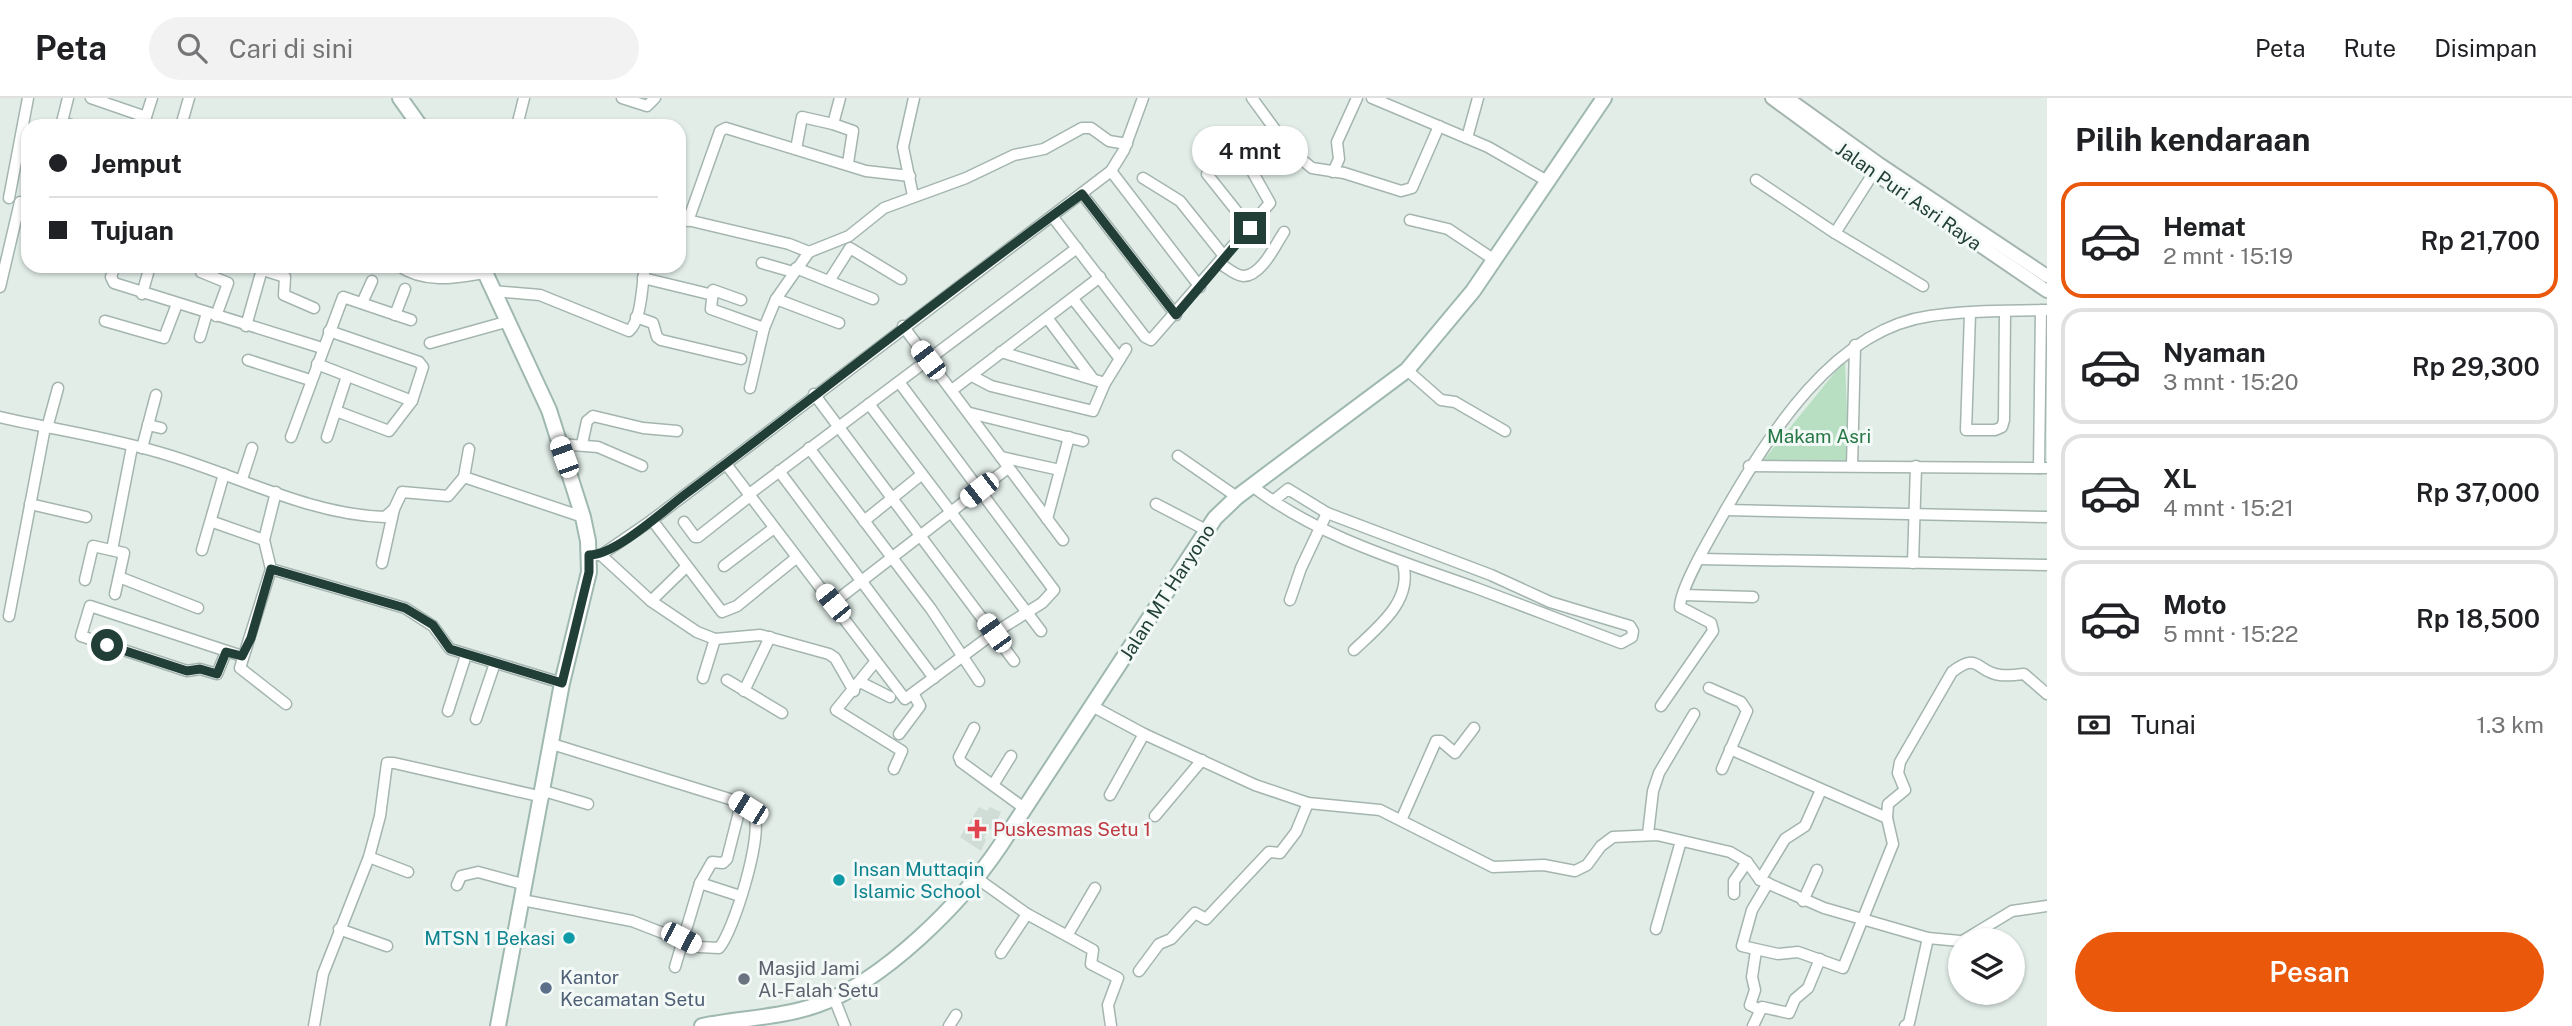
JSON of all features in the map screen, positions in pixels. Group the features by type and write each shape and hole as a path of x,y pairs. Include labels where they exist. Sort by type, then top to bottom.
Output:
{"main road":[{"path":"400,98 415,119"},
{"name":"Jalan MT Haryono","path":"702,1026 773,1021 834,998 898,956 978,879 1206,530 1237,497 1407,370 1473,291 1604,98"},
{"path":"484,273 539,382 595,555 562,683 498,1026"}],"street":[{"path":"23,119 28,98"},
{"path":"62,119 68,98"},
{"path":"91,98 139,119"},
{"path":"145,119 152,98"},
{"path":"183,119 189,98"},
{"path":"519,119 524,98"},
{"path":"622,98 647,106 655,98"},
{"path":"832,124 840,98"},
{"path":"913,196 904,147 914,98"},
{"path":"890,698 857,686 835,658 770,637 751,634 715,639 686,626 595,555 652,520 902,326 1111,170 1143,98"},
{"path":"1252,98 1298,158 1319,171 1333,172 1401,191 1410,190 1439,126"},
{"path":"1333,172 1339,159 1337,142 1357,98"},
{"path":"1372,98 1393,102 1508,157 1549,182"},
{"path":"1467,138 1478,98"},
{"name":"Jalan Puri Asri Raya","path":"1772,98 1798,111 2047,291"},
{"name":"Jalan Puri Asri Raya","path":"1787,98 1798,111"},
{"path":"796,149 803,116 853,131 848,163"},
{"path":"21,127 4,197 21,202"},
{"path":"750,388 764,328 776,299 809,252 849,236 878,212 913,196 966,178 1014,155 1044,149 1076,130 1091,128 1122,143"},
{"path":"686,215 722,129 848,163 866,171 910,176"},
{"path":"1052,216 1148,340 1153,339 1200,287 1271,200 1235,152"},
{"path":"1835,233 1876,169"},
{"name":"Jalan Puri Asri Raya","path":"1876,169 2047,276"},
{"path":"1111,170 1200,287"},
{"path":"1207,174 1250,228"},
{"path":"1143,178 1180,201 1221,260 1241,276 1250,275 1261,266 1284,232"},
{"path":"1756,180 1835,233 1923,286"},
{"path":"1082,194 1176,315"},
{"path":"0,287 21,214"},
{"path":"686,220 789,244 809,252"},
{"path":"1410,220 1448,229 1493,259"},
{"path":"829,281 850,248 901,279"},
{"path":"684,522 695,537 698,537 809,448 1077,248"},
{"path":"762,263 829,281 873,299"},
{"path":"114,273 113,282 142,294 322,348"},
{"path":"142,294 148,273"},
{"path":"200,337 228,281 204,273"},
{"path":"246,326 262,273"},
{"path":"275,273 285,277 284,295 314,308"},
{"path":"410,273 430,278 463,273"},
{"path":"492,291 540,295 625,331 634,326 644,273"},
{"path":"952,390 1100,277"},
{"path":"643,278 713,296"},
{"path":"362,303 372,281"},
{"path":"395,315 405,289"},
{"path":"741,300 713,290 711,310 764,328"},
{"path":"291,437 322,348 344,297 411,320"},
{"path":"776,299 839,324"},
{"path":"972,376 991,386 1091,411 1096,407 1105,383 1123,354 1073,299"},
{"path":"105,321 164,338 177,304"},
{"path":"1661,706 1714,627 1680,607 1699,559 1749,466 1798,401 1855,345 1909,321 1930,316 2044,310 2043,468 1749,466"},
{"path":"1970,314 1966,430 1995,430 2002,427 2004,420 2005,312"},
{"path":"636,317 653,323 657,337 661,340 741,359"},
{"path":"1048,319 1093,379"},
{"path":"430,343 509,321"},
{"path":"902,326 1063,540"},
{"path":"329,331 421,363 423,367 412,401 389,431 336,411"},
{"path":"1852,466 1855,345"},
{"path":"1001,352 1105,383"},
{"path":"248,360 310,380"},
{"path":"317,364 412,401"},
{"path":"1407,370 1441,400 1455,402 1505,431"},
{"path":"327,437 347,376"},
{"path":"726,464 833,603 902,699 914,695 962,656 1054,590 899,383"},
{"path":"7,609 46,427 58,388"},
{"path":"814,394 1014,661"},
{"path":"112,550 137,448 148,425 156,395"},
{"path":"870,404 1041,631"},
{"path":"970,413 1083,441"},
{"path":"582,444 587,421 593,416 643,428 677,431"},
{"path":"0,417 137,448 353,514 385,517 394,509"},
{"path":"148,425 161,428"},
{"path":"1047,519 1069,437"},
{"path":"559,444 598,447 642,466"},
{"path":"242,479 252,448"},
{"path":"809,448 892,558 979,681"},
{"path":"382,563 394,509 402,492 448,496 464,477 469,449"},
{"path":"1178,456 1237,497"},
{"path":"1001,457 1060,470"},
{"path":"1913,563 1916,466"},
{"path":"833,603 1008,468"},
{"path":"779,471 934,678"},
{"path":"202,550 213,522 224,474"},
{"path":"864,521 921,475"},
{"path":"464,477 583,517"},
{"path":"1252,486 1273,501 1320,527 1403,564 1473,587 1621,643 1632,637 1630,626 1550,602 1491,575 1327,513 1287,489 1273,501"},
{"path":"276,492 264,540 271,569 251,638 239,665 242,672 286,704"},
{"path":"30,503 86,517"},
{"path":"1156,504 1206,530"},
{"path":"1726,510 2047,517"},
{"path":"1290,600 1327,513"},
{"path":"652,520 717,608 726,612 796,558"},
{"path":"213,522 264,540"},
{"path":"724,566 774,528"},
{"path":"85,580 93,546 124,553 115,594"},
{"path":"1699,559 2047,565"},
{"path":"1354,650 1395,607 1406,582 1403,564"},
{"path":"651,600 686,567"},
{"path":"271,569 414,612 433,625 445,646 466,655 562,683"},
{"path":"1473,587 1491,575"},
{"path":"119,577 198,608"},
{"path":"1683,595 1753,597"},
{"path":"226,652 217,674 200,669 187,671 81,636 90,606 242,656"},
{"path":"744,691 770,637"},
{"path":"703,678 715,639"},
{"path":"448,711 466,655"},
{"path":"875,662 836,710 902,751 894,769"},
{"path":"477,719 495,663"},
{"path":"1821,790 1805,826 1785,839 1752,910 1742,945 1756,951 1778,954 1798,951 1843,968 1893,844 1887,818 1891,800 1905,790 1898,773 1899,762 1952,672 1963,663 1977,663 1998,676 2024,674 2047,695"},
{"path":"727,680 782,713"},
{"path":"1709,688 1746,706 1747,711 1721,769"},
{"path":"899,734 920,706 914,695"},
{"path":"1092,706 1144,734 1255,785 1308,803 1380,810 1402,818 1463,854 1493,867 1544,865 1575,871 1587,865 1601,846 1614,837 1648,834 1730,852 1747,862 1764,881 1803,901 1928,938 1948,939"},
{"path":"1648,834 1653,791 1659,773 1695,714"},
{"path":"974,728 959,759 1024,808"},
{"path":"1402,818 1436,741 1441,741 1455,753 1474,728"},
{"path":"1110,795 1144,734"},
{"path":"522,900 632,920 704,948 722,947 751,863 757,822 748,808 736,801 552,744"},
{"path":"1730,749 1887,818"},
{"path":"992,785 1011,757"},
{"path":"1155,816 1202,760"},
{"path":"314,1026 323,974 369,857 380,816 388,762 588,804"},
{"path":"675,967 681,938 700,883 712,862 723,863 727,859 739,812 736,801"},
{"path":"1139,971 1159,944 1171,939 1195,913 1206,919 1269,852 1280,852 1296,832 1308,803"},
{"path":"1656,929 1681,841"},
{"path":"369,857 408,872"},
{"path":"1734,894 1734,881 1747,862"},
{"path":"1803,901 1816,870"},
{"path":"457,885 461,876 473,872 526,885"},
{"path":"978,879 1027,914 1093,950 1093,965 1118,978 1108,1005 1111,1026"},
{"path":"700,883 740,896"},
{"path":"1068,934 1095,888"},
{"path":"1983,928 2012,911 2047,906"},
{"path":"1001,953 1027,914"},
{"path":"339,929 387,946"},
{"path":"1905,1026 1909,1023 1928,938"},
{"path":"1756,951 1752,977 1755,990 1750,1005 1760,1010"},
{"path":"1753,1026 1760,1010 1766,1007 1789,1013 1795,999 1808,988 1820,959"},
{"path":"834,998 845,1026"},
{"path":"950,1026 956,1015"}],"shaded area":[{"name":"Puskesmas Setu 1","path":"979,807 987,811 990,807 1001,812 993,830 990,829 984,837 986,840 981,851 960,837"}],"green space":[{"name":"Makam Asri","path":"1845,360 1849,464 1761,463"}],"place":[{"name":"Puskesmas Setu 1","path":"977,829"},
{"name":"Insan Muttaqin Islamic School","path":"839,880"},
{"name":"MTSN 1 Bekasi","path":"569,938"},
{"name":"Masjid Jami Al-Falah Setu","path":"744,979"},
{"name":"Kantor Kecamatan Setu","path":"546,988"}],"route":[{"path":"107,645 187,671 200,669 217,674 226,652 242,656 251,638 271,569 405,608 433,625 445,646 450,649 562,683 589,572 589,555 601,555 652,520 902,326 1082,194 1176,315 1250,228"}]}
